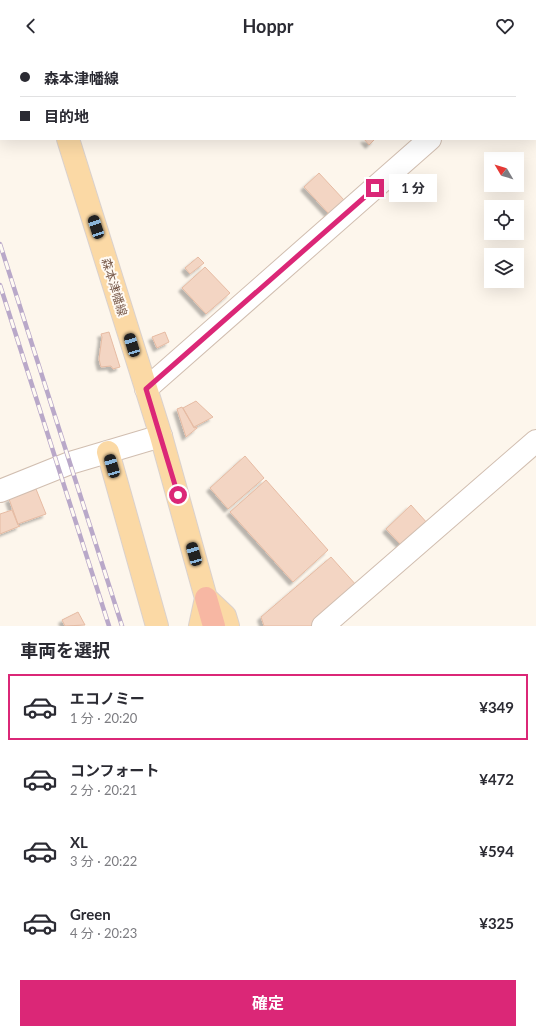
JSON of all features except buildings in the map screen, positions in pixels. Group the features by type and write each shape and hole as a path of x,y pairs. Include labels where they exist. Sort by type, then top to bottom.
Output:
{"highway":[{"path":"206,598 214,626"}],"main road":[{"name":"森本津幡線","path":"68,140 161,436 206,598 200,626"},
{"path":"108,452 157,626"},
{"path":"206,598 225,616 228,626"}],"street":[{"path":"146,389 429,140"},
{"path":"0,491 70,464 161,436"},
{"path":"323,626 536,441"}],"railway":[{"path":"0,244 122,626"},
{"path":"0,285 109,626"}],"route":[{"path":"178,495 146,389 375,188"}]}
